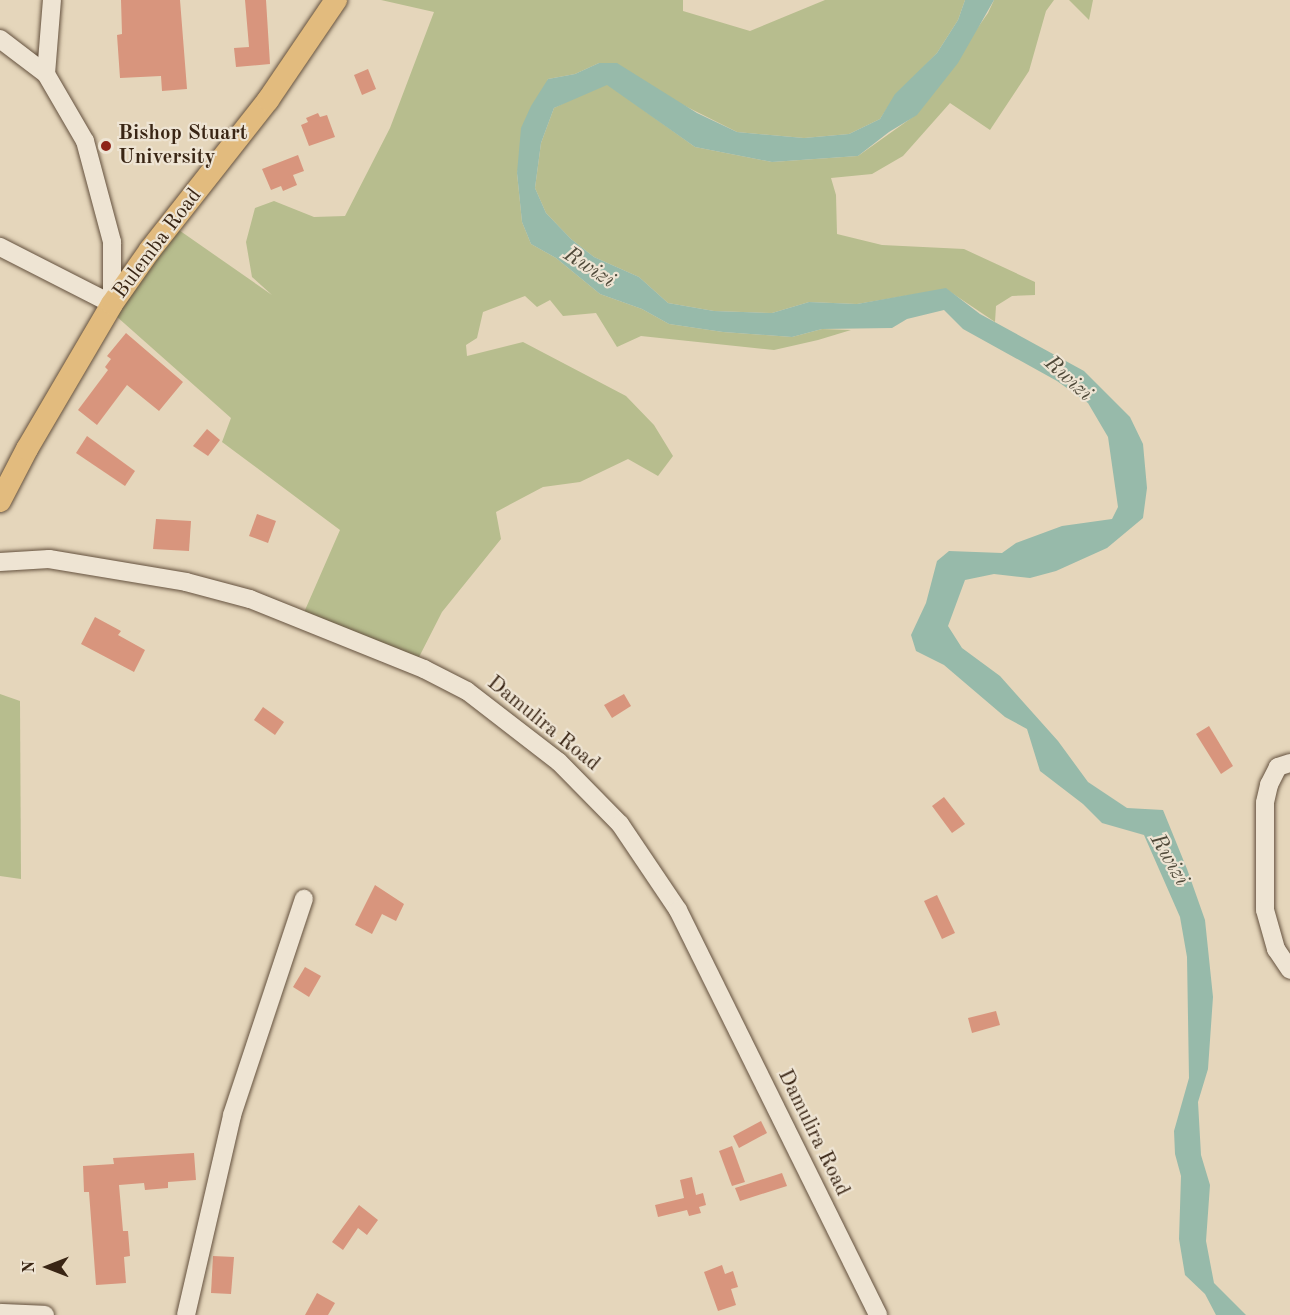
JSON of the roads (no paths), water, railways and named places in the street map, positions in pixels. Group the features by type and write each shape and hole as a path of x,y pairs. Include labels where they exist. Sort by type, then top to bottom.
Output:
{"main road":[{"name":"Bulemba Road","path":"0,501 27,449 112,304 150,250 268,100 336,0"}],"street":[{"path":"46,74 52,0"},
{"path":"0,39 46,74 85,141 112,242 112,304 0,247"},
{"name":"Damulira Road","path":"0,562 49,558 186,582 250,599 424,669 466,691 559,762 620,824 678,910 878,1315"},
{"path":"1290,763 1278,767 1273,774 1265,803 1264,910 1276,949 1290,970"},
{"path":"186,1315 232,1115 304,899"},
{"path":"0,1313 45,1315"}],"water":[{"name":"Rwizi","path":"965,0 994,0 958,63 917,115 889,132 858,156 772,162 695,147 607,85 554,108 541,143 535,188 546,213 571,239 594,257 639,277 668,303 714,311 772,313 809,302 857,304 946,288 980,314 1084,371 1130,417 1143,444 1147,488 1143,518 1107,548 1056,571 1030,578 994,574 965,580 948,626 962,648 1000,676 1058,741 1088,782 1127,808 1163,810 1205,920 1213,997 1208,1069 1198,1102 1201,1155 1210,1185 1206,1241 1214,1283 1246,1315 1216,1315 1205,1294 1185,1275 1179,1239 1181,1176 1175,1154 1174,1131 1189,1078 1187,957 1180,917 1144,835 1102,823 1083,804 1040,771 1027,729 1005,717 944,665 916,651 911,635 926,603 937,561 949,551 1002,553 1016,543 1062,526 1112,519 1118,507 1108,437 1088,403 1057,381 963,329 944,310 907,319 892,328 822,329 792,337 723,332 669,324 642,309 600,294 556,258 531,244 522,222 517,173 521,128 531,106 548,79 575,74 599,63 617,63 697,113 737,132 804,138 849,134 880,119 895,94 937,53 958,20"}],"place":[{"name":"Bishop Stuart University","path":"106,146"}]}
